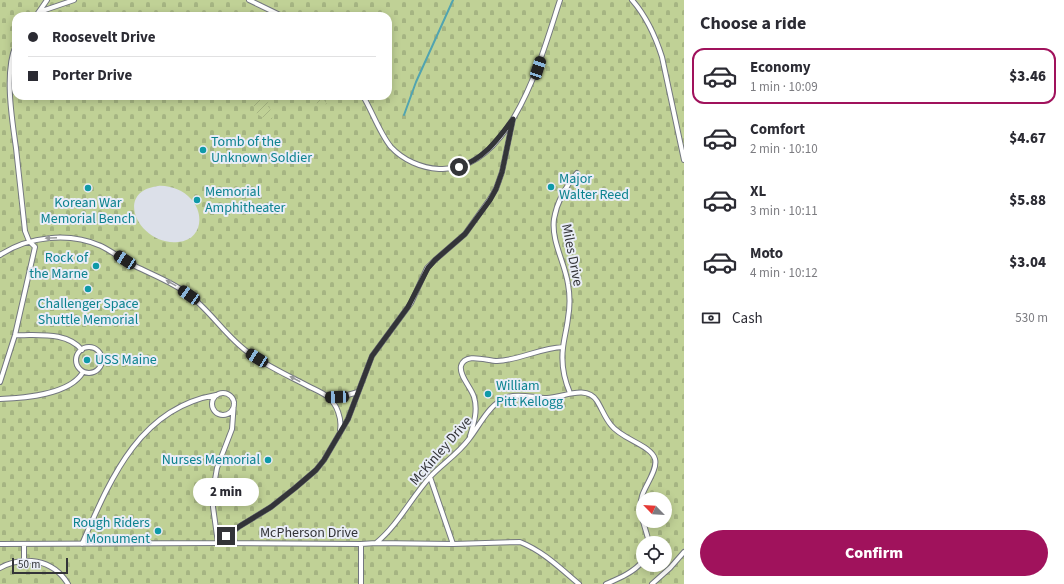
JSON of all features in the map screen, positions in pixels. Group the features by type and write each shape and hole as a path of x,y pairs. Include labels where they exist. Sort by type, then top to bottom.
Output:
{"lane":[{"path":"39,12 47,0"},
{"path":"43,12 74,0"},
{"path":"249,0 274,12"},
{"path":"365,100 383,135 394,150 403,158 414,164 430,168 449,169 463,166 472,162 495,143 513,119 534,79 560,0"},
{"path":"632,0 651,26 658,46 684,160"},
{"path":"0,382 15,335 35,247 29,241 25,231 11,98 12,57"},
{"path":"82,544 114,474 134,444 158,420 192,400 227,393 234,402 232,429 217,468 213,491 213,507 218,543 240,526 271,507 316,470 324,460 348,419 374,353 408,307 428,268 465,234 490,200 502,172 513,119"},
{"name":"Miles Drive","path":"570,394 564,378 563,347 569,317 568,285 566,273 555,238 554,221 560,200 577,173"},
{"path":"0,255 29,241 49,238 67,238 85,241 103,247 189,295 210,314 236,343 248,353 266,364 329,397 344,396 358,392"},
{"path":"15,335 56,336 70,340 77,344 82,350"},
{"path":"88,347 97,349 102,357 102,361 96,372 83,372 78,367 76,363 78,354 82,350 88,347"},
{"path":"469,440 475,421 476,410 473,395 462,375 461,369 463,362 467,358 504,361 551,348 563,347"},
{"path":"0,399 40,395 60,389 74,384 83,372"},
{"name":"McKinley Drive","path":"376,543 391,528 430,477 451,459 469,440 494,406 513,396 547,398 581,392 593,396 614,430 649,450 655,459 654,469 641,501 641,514 647,536"},
{"path":"216,395 212,399 212,405 214,410 219,414 224,415 230,412 234,402"},
{"path":"329,397 340,416 341,425 339,434"},
{"path":"430,477 453,544"},
{"name":"McPherson Drive","path":"0,544 453,544 520,542 543,554 579,584"},
{"path":"24,544 24,560"},
{"path":"360,544 361,584"},
{"path":"652,584 670,568 684,552"},
{"path":"0,568 11,563 24,560 33,561 48,566 61,575 68,584"},
{"path":"606,584 636,568"}],"green space":[{"path":"0,0 684,0 684,584 0,584","holes":["158,186 167,186 188,196 198,212 199,225 192,237 186,240 178,242 164,241 152,236 143,228 136,218 134,207 136,198 144,190"]},
{"path":"255,100 269,100 267,105 273,113 272,119 265,119 257,114 254,106"},
{"path":"309,100 324,100 327,104 318,104"}],"waterway":[{"path":"404,115 416,82 453,0"}],"place":[{"name":"Tomb of the Unknown Soldier","path":"203,150"},
{"name":"Major Walter Reed","path":"551,187"},
{"name":"Korean War Memorial Bench","path":"88,188"},
{"name":"Memorial Amphitheater","path":"197,200"},
{"name":"Rock of the Marne","path":"96,266"},
{"name":"Challenger Space Shuttle Memorial","path":"88,289"},
{"name":"USS Maine","path":"87,360"},
{"name":"William Pitt Kellogg","path":"488,394"},
{"name":"Nurses Memorial","path":"268,460"},
{"name":"Rough Riders Monument","path":"158,531"}],"route":[{"path":"226,536 271,507 316,470 324,460 336,441 354,406 372,356 408,307 420,286 425,272 435,260 465,234 490,200 502,172 513,119 495,143 476,159 459,167"}]}
